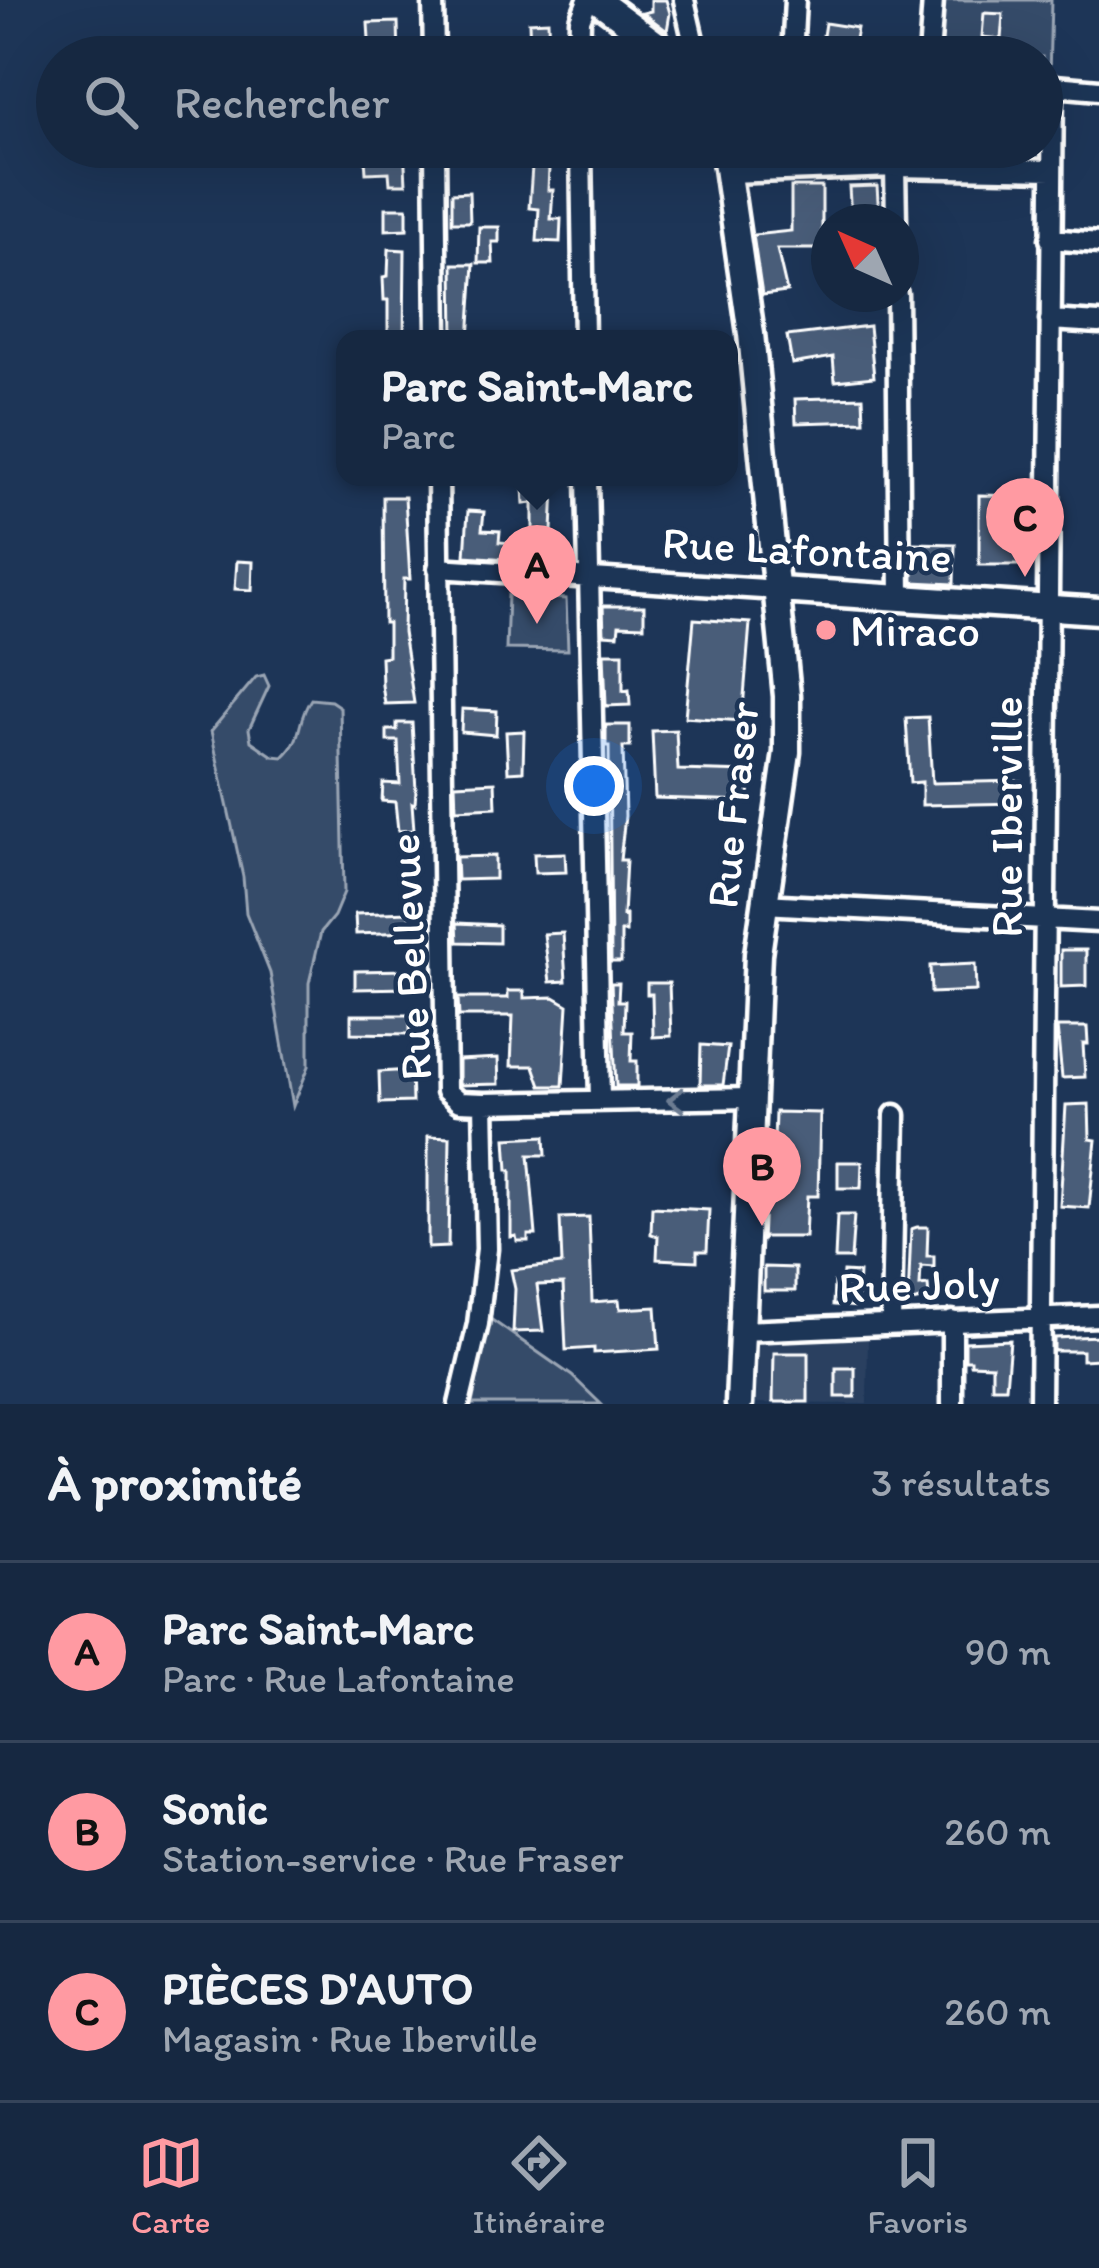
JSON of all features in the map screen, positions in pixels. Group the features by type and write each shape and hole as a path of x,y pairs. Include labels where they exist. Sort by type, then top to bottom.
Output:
{"main road":[{"path":"593,0 656,36"},
{"path":"619,16 646,36"},
{"name":"Rue Fraser","path":"728,168 779,590 787,752 763,904 739,1404"},
{"name":"Rue Lafontaine","path":"779,590 1099,611"}],"street":[{"path":"433,0 434,36"},
{"path":"580,36 580,20 593,0"},
{"path":"684,0 691,36"},
{"path":"792,36 795,0"},
{"path":"930,36 933,0"},
{"path":"1063,87 1099,90"},
{"path":"435,168 437,330"},
{"path":"580,168 584,330"},
{"path":"729,173 867,168"},
{"path":"895,168 896,204"},
{"path":"948,168 1052,170"},
{"name":"Rue Iberville","path":"1040,1404 1052,170"},
{"path":"1050,239 1099,243"},
{"path":"896,312 900,597"},
{"path":"1050,320 1099,323"},
{"name":"Rue Bellevue","path":"438,486 446,1091 459,1102 484,1103 488,1250 460,1404"},
{"path":"586,486 601,1101"},
{"name":"Rue Lafontaine","path":"438,568 779,590"},
{"path":"763,904 1099,922"},
{"path":"484,1103 751,1098"},
{"path":"891,1324 895,1114"},
{"name":"Rue Joly","path":"742,1331 1099,1316"},
{"path":"952,1322 952,1404"}],"shaded area":[{"path":"934,0 1051,0 1050,36 932,36"},
{"path":"508,595 566,599 568,650 506,649"},
{"path":"264,675 269,686 249,729 251,741 273,756 283,757 290,749 311,699 340,707 344,892 321,932 309,983 309,1066 293,1106 270,973 246,913 243,877 211,731 256,677"},
{"path":"489,1318 572,1376 601,1404 472,1404"},
{"path":"868,1334 867,1404 748,1403 748,1336"}],"building":[{"path":"651,0 666,0 667,31 643,13 651,11"},
{"path":"984,13 1003,14 1001,36 982,36"},
{"path":"548,21 549,36 530,36 529,22"},
{"path":"398,22 398,36 369,36 368,23"},
{"path":"825,23 857,28 856,36 823,36"},
{"path":"366,168 405,168 406,184 390,184 389,172 366,173"},
{"path":"532,168 549,168 551,219 561,219 560,242 537,241 539,209 529,208"},
{"path":"877,186 878,204 850,204 849,187"},
{"path":"791,187 822,187 822,204 811,204 811,249 777,249 787,292 762,295 753,235 791,231"},
{"path":"469,192 470,222 452,222 452,193"},
{"path":"386,208 407,208 407,229 386,230"},
{"path":"479,227 499,227 499,242 492,242 493,263 478,263"},
{"path":"389,249 405,250 404,330 388,330 383,277 388,276"},
{"path":"453,264 474,264 470,330 454,330"},
{"path":"869,326 874,377 835,381 833,357 792,364 787,336"},
{"path":"863,397 864,421 796,423 795,399"},
{"path":"554,487 552,531 533,531 533,503 524,504 523,488"},
{"path":"979,495 1022,496 1022,565 979,565"},
{"path":"383,497 405,497 410,579 404,579 403,632 414,703 385,704 382,685 381,657 388,656"},
{"path":"468,511 484,512 482,530 500,531 499,542 524,544 522,560 465,556"},
{"path":"913,543 955,544 954,584 913,582"},
{"path":"237,561 253,562 252,590 235,589"},
{"path":"603,606 644,606 644,626 619,625 618,635 604,634"},
{"path":"694,619 750,623 742,721 685,717"},
{"path":"604,653 623,653 623,691 629,690 630,705 606,706"},
{"path":"462,709 497,711 496,735 461,732"},
{"path":"928,717 932,783 1021,781 1022,803 922,805 922,782 910,783 906,718"},
{"path":"397,723 412,723 414,830 398,831 395,802 382,801 383,783 400,784 398,741 387,741 387,730 397,730"},
{"path":"606,725 630,725 630,747 623,747 625,816 620,860 626,860 626,932 621,932 621,962 611,962"},
{"path":"676,730 678,770 750,772 749,801 655,798 652,731"},
{"path":"524,731 523,771 508,772 506,732"},
{"path":"495,782 496,807 456,809 455,784"},
{"path":"565,853 566,872 535,873 534,854"},
{"path":"495,856 495,879 457,880 456,857"},
{"path":"409,912 410,932 356,934 355,914"},
{"path":"457,923 499,925 499,943 458,942"},
{"path":"563,933 566,981 550,982 544,934"},
{"path":"1061,950 1086,950 1086,986 1061,987"},
{"path":"975,964 976,991 931,993 930,966"},
{"path":"410,970 411,988 355,989 355,971"},
{"path":"611,983 619,983 618,1001 625,1001 624,1032 632,1032 631,1061 637,1061 637,1086 616,1086"},
{"path":"647,983 669,983 671,1036 653,1037 652,994 647,994"},
{"path":"508,991 524,991 524,998 554,997 568,1005 563,1086 541,1086 534,1066 511,1066 513,1016 459,1016 458,998 508,998"},
{"path":"351,1015 410,1015 410,1034 351,1033"},
{"path":"1057,1027 1087,1027 1085,1077 1062,1078"},
{"path":"701,1045 728,1047 723,1085 700,1085"},
{"path":"498,1058 499,1084 459,1085 459,1060"},
{"path":"411,1070 412,1102 380,1103 379,1072"},
{"path":"1089,1104 1090,1139 1096,1140 1089,1208 1060,1206 1066,1105"},
{"path":"775,1112 820,1113 818,1196 807,1196 805,1237 764,1237 762,1241 767,1143 774,1143"},
{"path":"428,1136 450,1137 448,1247 428,1248"},
{"path":"545,1136 546,1155 529,1155 536,1235 517,1241 516,1236 511,1237 506,1138"},
{"path":"838,1162 862,1162 861,1188 838,1188"},
{"path":"652,1207 709,1210 707,1251 697,1251 697,1261 657,1259"},
{"path":"837,1215 854,1215 851,1259 835,1259"},
{"path":"589,1217 592,1302 619,1300 620,1309 656,1307 659,1349 566,1350 563,1284 537,1285 543,1331 513,1332 511,1270 562,1264 560,1218"},
{"path":"928,1227 927,1256 934,1256 934,1267 921,1266 920,1286 928,1285 929,1298 908,1303 911,1229"},
{"path":"764,1267 795,1268 795,1291 764,1291"},
{"path":"843,1272 859,1273 857,1307 833,1305 834,1283 842,1284"},
{"path":"1099,1336 1099,1359 1082,1360 1082,1351 1054,1351 1054,1338"},
{"path":"1010,1340 1006,1387 992,1387 992,1365 965,1360 965,1342"},
{"path":"774,1353 808,1353 808,1402 773,1402"},
{"path":"836,1368 855,1368 855,1397 836,1397"}],"place":[{"name":"PIÈCES D'AUTO","path":"1025,577"},
{"name":"Parc Saint-Marc","path":"537,624"},
{"name":"Miraco","path":"826,630"},
{"name":"Sonic","path":"762,1226"}]}
